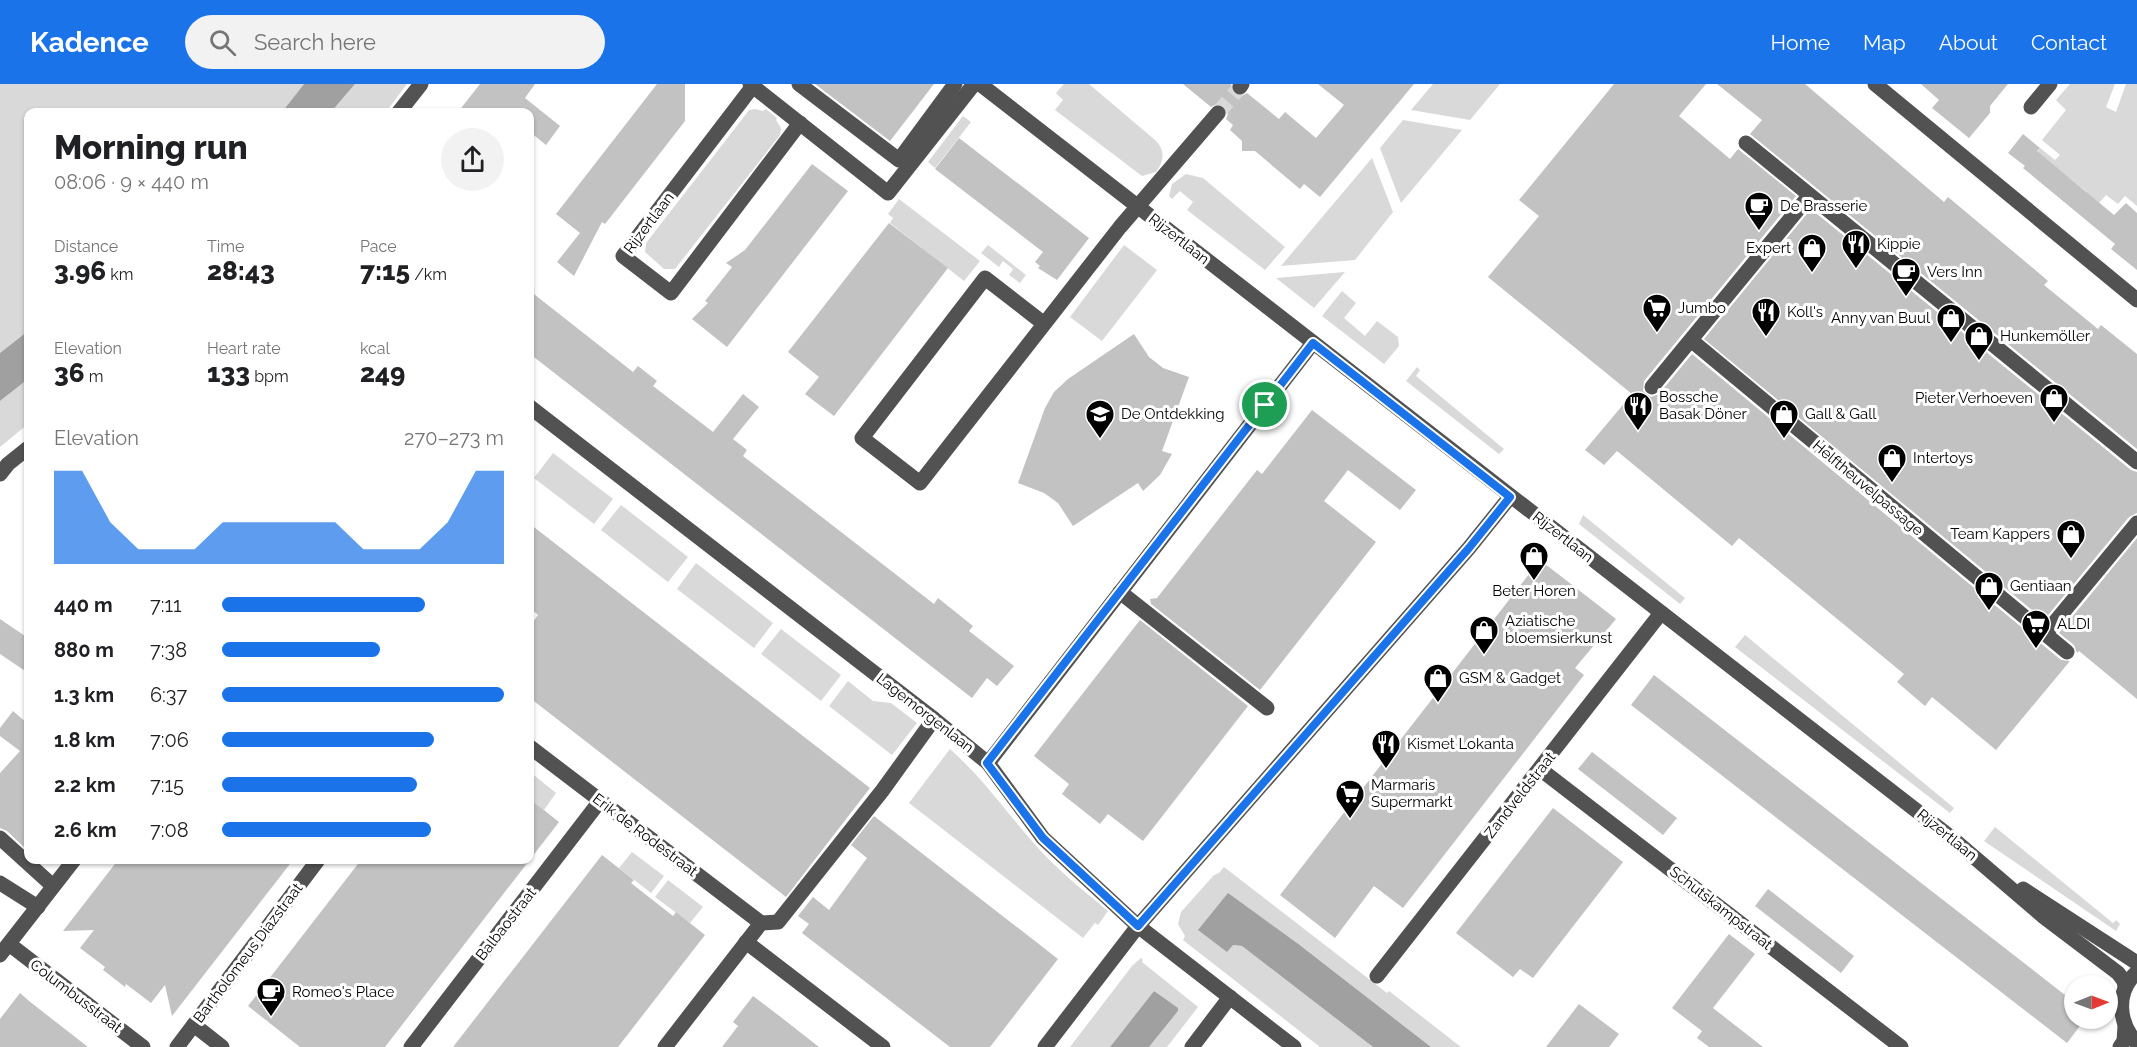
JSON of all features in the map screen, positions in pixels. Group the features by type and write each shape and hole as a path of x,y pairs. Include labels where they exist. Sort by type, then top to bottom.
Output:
{"street":[{"path":"402,108 421,84"},
{"path":"799,84 899,160 955,84"},
{"name":"Rijzertlaan","path":"800,123 671,293 623,256 752,85 800,123 888,193 974,84"},
{"name":"Rijzertlaan","path":"980,84 1987,867 2044,917 2118,973 2125,987"},
{"path":"1875,84 2137,300"},
{"path":"2031,107 2050,84"},
{"name":"Rijzertlaan","path":"1138,207 1218,113"},
{"path":"1746,143 2137,462"},
{"path":"1652,387 1809,196"},
{"path":"1043,323 985,278 862,438 920,483 1043,323 1138,207"},
{"name":"Helftheuvelpassage","path":"1692,341 2067,652"},
{"path":"987,763 1313,343"},
{"name":"Lagemorgenlaan","path":"534,410 934,719 987,763 1043,838 1138,926 1294,1047"},
{"path":"0,474 24,451"},
{"path":"1045,1047 1138,926 1469,548 1510,497"},
{"path":"2045,634 2137,523"},
{"path":"1120,592 1267,708"},
{"name":"Zandveldstraat","path":"1377,976 1661,613"},
{"path":"665,1047 761,923 778,922 934,719"},
{"name":"Erik de Rodestraat","path":"534,750 761,923"},
{"name":"Schutskampstraat","path":"1540,769 1901,1047"},
{"name":"Balbaostraat","path":"411,1047 600,801"},
{"path":"0,838 24,860"},
{"path":"29,864 53,886"},
{"path":"4,950 71,864"},
{"name":"Bartholomeus Diazstraat","path":"177,1047 315,864"},
{"name":"Rijzertlaan","path":"1987,867 2137,963"},
{"path":"0,883 38,907"},
{"path":"746,942 883,1047"},
{"name":"Columbusstraat","path":"4,950 143,1047"},
{"path":"2137,972 2125,987 2121,999 2121,1012 2125,1026 2137,1043"},
{"path":"1192,1047 1230,998"},
{"path":"194,1025 222,1047"},
{"path":"2120,1047 2124,1041 2125,1026"}],"shaded area":[{"path":"0,84 304,84 285,108 24,108 24,334 0,353"},
{"path":"304,84 355,84 334,108 285,108"},
{"path":"355,84 407,84 389,108 334,108"},
{"path":"1064,84 1089,84 1155,140 1163,156 1156,172 1142,176 1055,110 1063,100 1056,93"},
{"path":"1433,84 1500,84 1470,120 1411,110"},
{"path":"2070,84 2115,84 2106,107 2116,112 2126,84 2137,84 2137,206 2125,196 2118,204 2106,195 2099,203 2037,152 2040,148 2055,160 2060,155 2042,140 2066,110 2056,100"},
{"path":"766,109 777,118 781,128 780,135 675,269 664,269 645,252 646,243 749,110 763,111"},
{"path":"963,116 971,122 935,168 928,162"},
{"path":"1403,120 1462,130 1401,203 1380,148"},
{"path":"1372,158 1393,212 1355,260 1281,266"},
{"path":"1186,174 1203,178 1285,247 1265,270 1187,210 1193,202 1180,191 1172,199 1169,196 1172,184"},
{"path":"899,199 980,261 964,281 890,223 893,218 888,214"},
{"path":"988,245 1026,275 1020,283 1009,275 1013,269 1003,261 999,267 981,253"},
{"path":"1124,245 1157,270 1102,341 1070,317"},
{"path":"1345,272 1314,308 1276,278"},
{"path":"1342,291 1356,303 1344,318 1365,336 1377,321 1398,337 1399,346 1384,364 1322,316"},
{"path":"24,334 24,382 0,401 0,353"},
{"path":"1417,367 1420,370 1416,376 1504,449 1499,454 1406,381"},
{"path":"24,382 24,427 0,447 0,401"},
{"path":"553,453 613,499 594,524 534,478"},
{"path":"621,505 688,557 668,582 601,530"},
{"path":"1583,515 1685,598 1680,604 1579,524"},
{"path":"696,563 773,623 754,648 677,589"},
{"path":"781,629 841,675 821,701 761,654"},
{"path":"1745,635 1954,808 1950,813 1735,647"},
{"path":"848,681 873,701 891,703 917,723 892,755 829,706"},
{"path":"950,749 974,773 1047,857 1108,911 1098,925 1095,923 1083,938 909,803"},
{"path":"534,775 556,793 544,810 534,802"},
{"path":"1995,827 2113,923 2116,920 2120,924 2116,931 1984,841"},
{"path":"632,852 664,876 651,893 619,868"},
{"path":"1224,867 1461,1047 1431,1047 1301,946 1233,945 1242,946 1373,1047 1320,1047 1183,940 1185,936 1178,924 1181,912"},
{"path":"668,880 703,907 690,923 655,897"},
{"path":"1228,893 1301,946 1431,1047 1373,1047 1242,946 1233,945 1227,952 1198,930"},
{"path":"1141,958 1142,962 1198,1007 1167,1047 1149,1047 1178,1011 1154,991 1110,1047 1070,1047 1132,966"},
{"path":"1154,991 1178,1008 1178,1011 1149,1047 1110,1047"}],"building":[{"path":"480,84 535,84 525,98 560,126 546,145 534,135 534,108 461,108"},
{"path":"657,84 685,84 685,121 605,224 602,222 574,276 557,262 580,233 556,214"},
{"path":"815,84 934,84 890,141"},
{"path":"1183,84 1231,84 1231,91 1235,95 1240,97 1247,93 1279,119 1285,112 1316,138 1344,105 1318,84 1414,84 1320,197 1304,184 1300,189 1255,151 1242,151 1242,141 1230,130 1233,125 1226,119 1228,114 1225,106 1219,103 1211,107"},
{"path":"1614,84 1706,84 1679,116 1730,159 1738,149 1796,196 1644,381 1643,391 1651,397 1659,394 1692,354 2061,660 2070,661 1996,750 1932,697 1925,706 1897,682 1904,674 1739,538 1732,546 1617,451 1604,465 1585,450 1632,394 1488,277 1539,216 1519,200"},
{"path":"1717,84 1805,84 1944,202 1948,197 2048,281 2044,285 2098,329 2101,325 2137,354 2137,449 1750,134 1762,120"},
{"path":"1921,84 2008,84 1990,106 1990,113 1969,138 1932,108 1939,100"},
{"path":"2023,134 2040,148 2037,151 2114,215 2126,203 2137,213 2137,270 2111,249 2115,244 2008,153"},
{"path":"959,138 1089,238 1057,280 1038,268 1040,266 1035,262 1043,252 935,169"},
{"path":"812,164 848,191 727,347 692,319 708,303 705,301 732,267 726,263 745,250"},
{"path":"1811,209 2131,470 2137,472 2137,513 2129,517 2044,620 1704,339"},
{"path":"889,223 948,268 834,416 805,394 819,377 788,352"},
{"path":"534,294 633,372 638,366 657,381 653,386 713,432 743,394 759,407 733,439 747,450 743,456 934,604 938,598 973,626 969,631 1014,666 997,686 987,678 972,698 534,357"},
{"path":"1134,334 1149,357 1163,368 1189,377 1162,451 1172,454 1160,475 1143,491 1138,483 1073,526 1058,503 1044,493 1018,483 1045,408 1054,392 1068,379"},
{"path":"1312,410 1416,490 1400,510 1348,470 1324,501 1376,542 1260,690 1151,604 1150,599 1157,598 1257,470 1262,474"},
{"path":"534,527 870,788 786,897 534,701 534,620 538,615 534,612"},
{"path":"2137,538 2137,699 2079,651 2077,653 2074,645 2059,633"},
{"path":"1540,560 1616,619 1575,668 1584,675 1403,908 1374,886 1335,938 1280,895"},
{"path":"0,619 24,635 24,670 0,654"},
{"path":"1140,620 1248,706 1143,841 1108,814 1100,824 1062,794 1069,784 1034,756"},
{"path":"1654,675 2064,994 2064,1029 2078,1029 2067,1043 1631,705"},
{"path":"13,711 24,721 24,847 7,831 0,828 0,773 20,751 0,736 0,728"},
{"path":"1592,752 1677,818 1663,835 1578,769"},
{"path":"534,802 559,822 534,855"},
{"path":"1553,808 1623,862 1533,978 1520,969 1513,977 1456,933"},
{"path":"874,816 1058,959 990,1047 950,1047 802,933 809,924 798,916 813,897 829,910 867,858 851,845"},
{"path":"602,855 634,880 631,883 673,916 676,912 705,935 618,1047 453,1047"},
{"path":"115,864 290,864 172,1016 165,985 151,1003 103,970 105,967 80,948 94,930 63,931"},
{"path":"358,864 527,864 385,1047 300,1047 248,1006"},
{"path":"1768,889 1854,956 1841,973 1755,906"},
{"path":"1729,934 1755,954 1713,1008 1763,1047 1709,1047 1697,1038 1702,1031 1672,1008"},
{"path":"20,993 88,1047 0,1047 0,1019"},
{"path":"753,996 819,1047 722,1047 738,1026 733,1022"},
{"path":"1579,1004 1619,1034 1609,1047 1546,1047"}],"tunnel":[{"path":"1218,113 1240,87"}],"place":[{"name":"De Brasserie","path":"1759,232"},
{"name":"Kippie","path":"1856,270"},
{"name":"Expert","path":"1812,274"},
{"name":"Vers Inn","path":"1906,298"},
{"name":"Jumbo","path":"1657,334"},
{"name":"Koll's","path":"1766,338"},
{"name":"Anny van Buul","path":"1951,344"},
{"name":"Hunkemöller","path":"1979,362"},
{"name":"Pieter Verhoeven","path":"2054,424"},
{"name":"Bossche Basak Döner","path":"1638,432"},
{"name":"De Ontdekking","path":"1100,440"},
{"name":"Gall & Gall","path":"1784,440"},
{"name":"Intertoys","path":"1892,484"},
{"name":"Team Kappers","path":"2071,560"},
{"name":"Beter Horen","path":"1534,582"},
{"name":"Gentiaan","path":"1989,612"},
{"name":"ALDI","path":"2036,650"},
{"name":"Aziatische bloemsierkunst","path":"1484,656"},
{"name":"GSM & Gadget","path":"1438,704"},
{"name":"Kismet Lokanta","path":"1386,770"},
{"name":"Marmaris Supermarkt","path":"1350,820"},
{"name":"Romeo's Place","path":"271,1018"}],"route":[{"path":"1313,343 1510,497 1469,548 1138,926 1043,838 987,763 1265,405 1313,343"}]}
